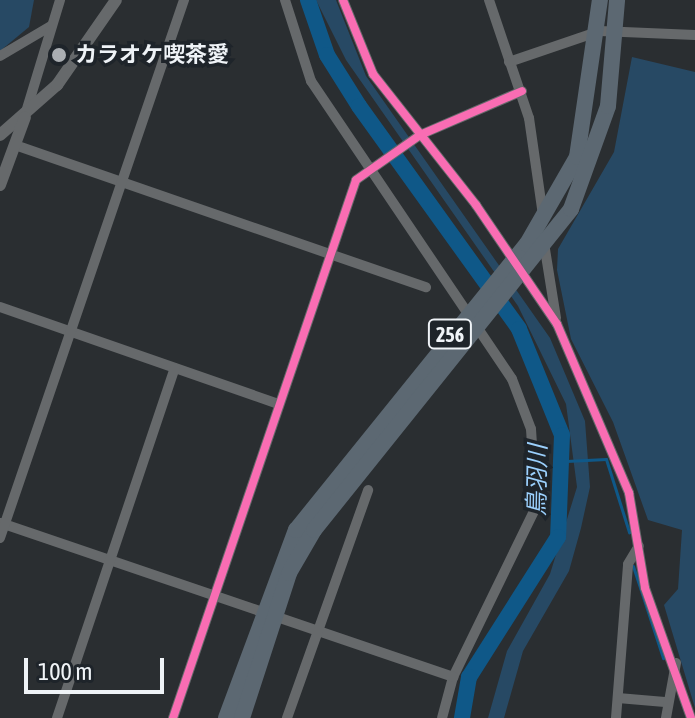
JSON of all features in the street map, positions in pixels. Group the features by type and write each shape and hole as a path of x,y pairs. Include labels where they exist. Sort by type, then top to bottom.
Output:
{"highway":[{"name":"256","path":"344,475 571,209 601,140 608,29 600,0"},
{"name":"256","path":"226,718 269,614 344,475 527,244 557,195 577,157 617,0"},
{"name":"256","path":"242,718 269,614"}],"street":[{"path":"0,185 26,113 60,0"},
{"path":"0,135 77,60 116,0"},
{"path":"0,538 2,523 184,0"},
{"path":"285,0 311,81 493,350 531,429 536,507 453,677 442,718"},
{"path":"343,0 373,74 557,324 629,493 645,588 676,663 691,718"},
{"path":"489,0 522,91 557,324"},
{"path":"0,56 51,26"},
{"path":"509,62 608,29 695,35"},
{"path":"173,718 278,404 332,253 367,168 419,136 522,91"},
{"path":"15,145 426,287"},
{"path":"0,307 278,404"},
{"path":"57,718 175,368"},
{"path":"287,718 368,490"},
{"path":"2,523 453,677"},
{"path":"616,718 628,564 639,546"},
{"path":"666,718 665,702 676,663"},
{"path":"618,698 665,702"}],"shaded area":[{"path":"0,0 34,0 29,27 0,51"},
{"path":"316,0 336,0 366,76 550,338 585,421 590,487 581,528 569,571 523,651 504,718 488,718 507,651 550,574 577,487 566,404 518,306 346,60"},
{"path":"632,57 695,72 695,708 664,605 678,589 682,530 648,520 613,422 571,339 557,270 558,249 614,152"}],"waterway":[{"name":"鳥羽川","path":"308,0 327,55 359,106 519,329 562,435 558,537 469,677 462,718"},
{"path":"566,461 606,459 629,532"},
{"path":"633,566 663,658"}],"cycle path":[{"path":"343,0 373,74 476,205 557,324 629,493 645,588 691,718"},
{"path":"173,718 356,180 420,135 522,91"}],"place":[{"name":"カラオケ喫茶愛","path":"59,55"}]}
